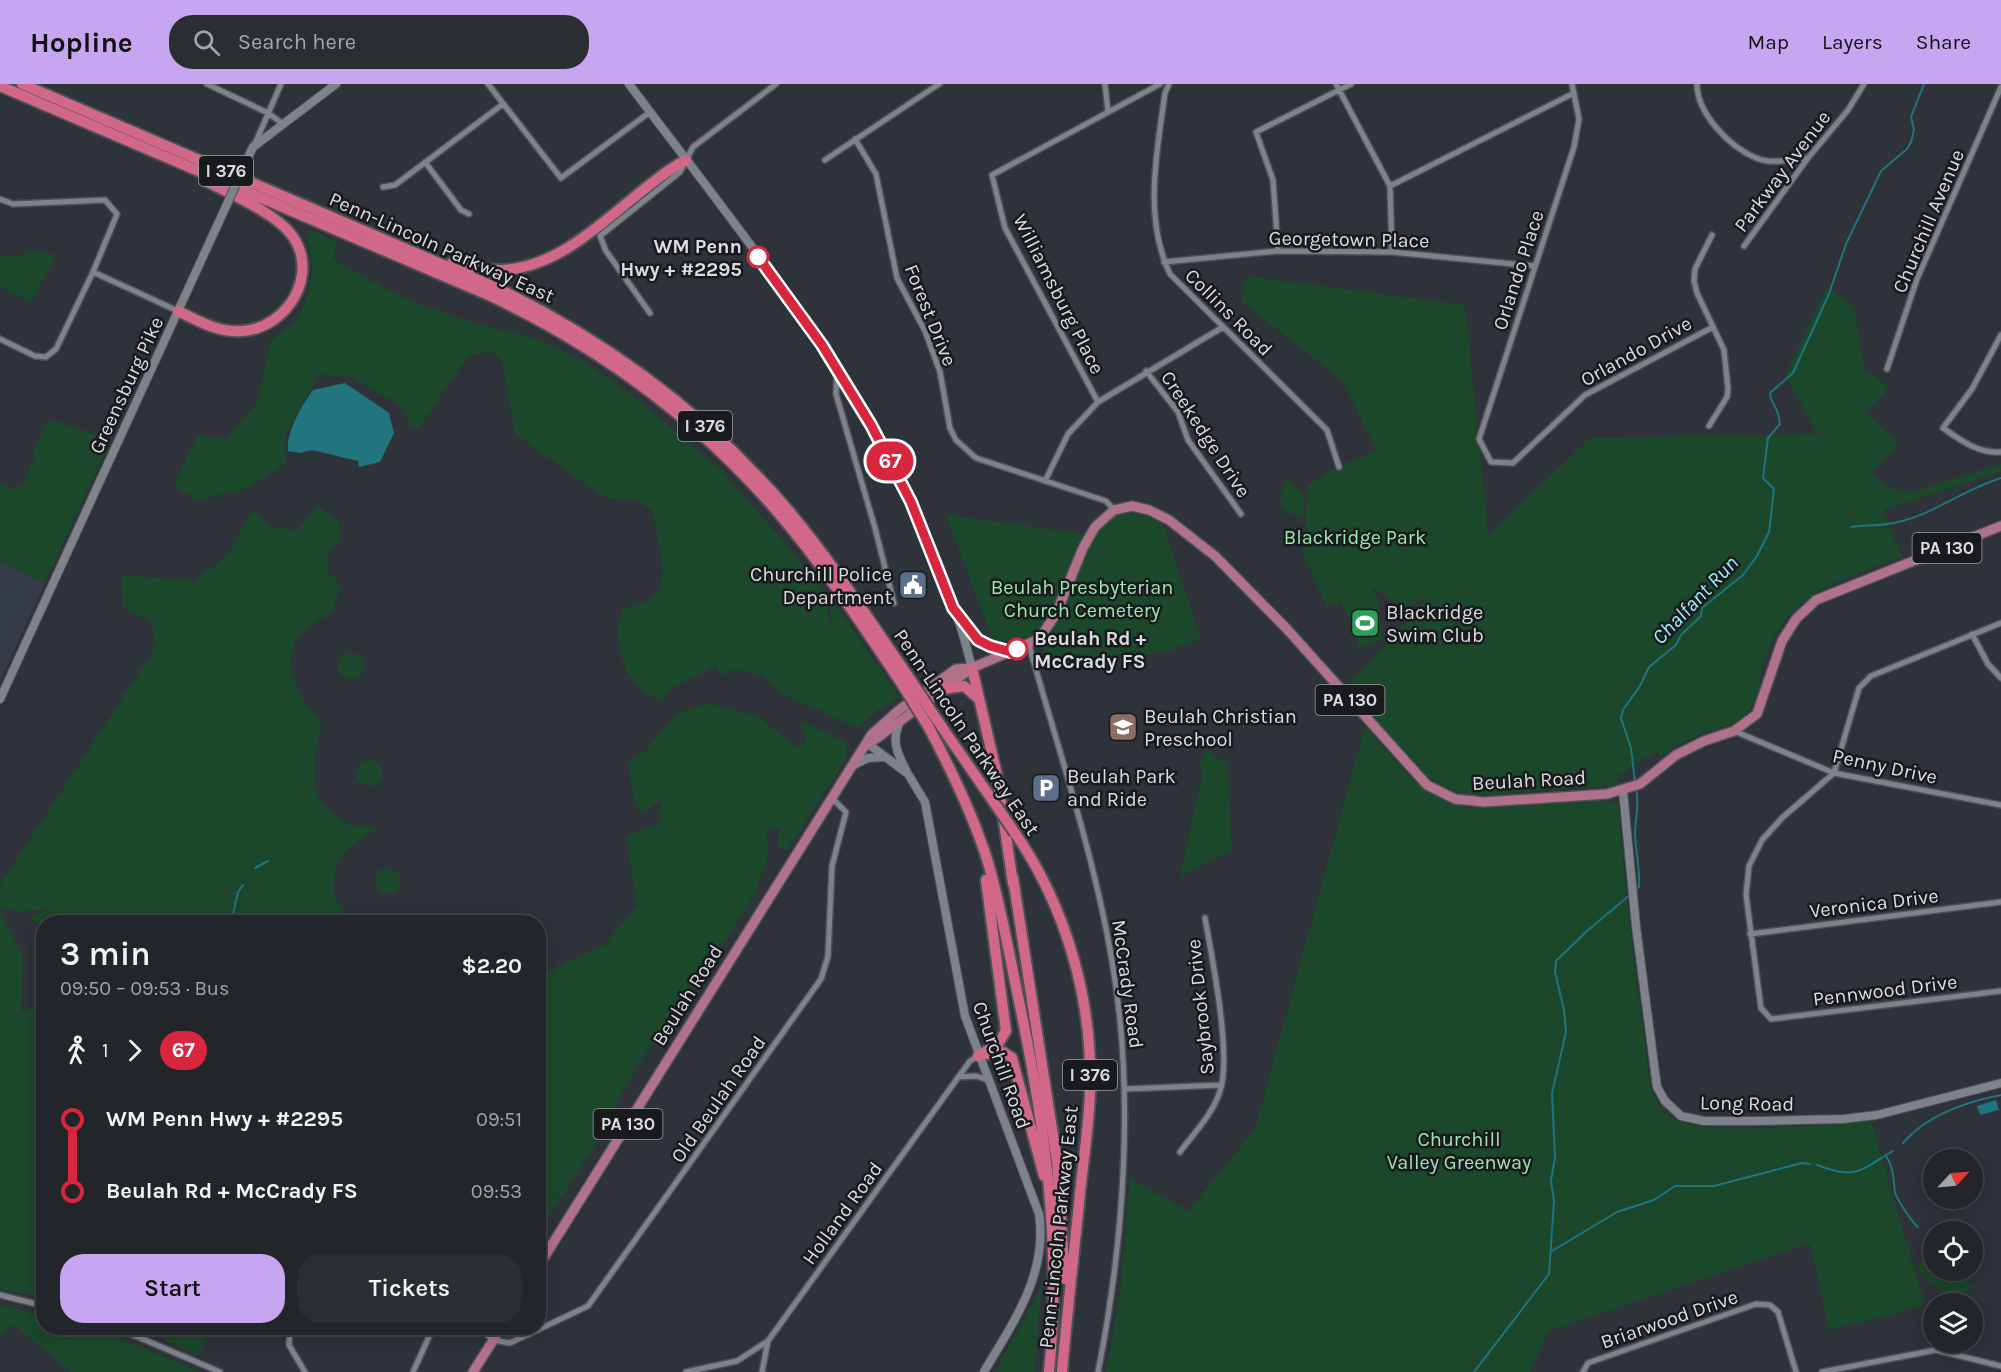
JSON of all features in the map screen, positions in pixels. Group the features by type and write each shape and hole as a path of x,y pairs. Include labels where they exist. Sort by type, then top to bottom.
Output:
{"highway":[{"name":"Penn-Lincoln Parkway East","path":"22,84 497,288 569,326 638,371 701,422 754,473 803,528 932,723 993,801 1035,865 1059,916 1075,966 1087,1026 1089,1104 1062,1372"},
{"name":"Penn-Lincoln Parkway East","path":"0,86 493,297 557,330 639,383 714,445 781,515 904,679"},
{"path":"159,154 282,225 296,241 302,261 301,283 294,299 277,319 261,327 242,331 223,330 178,311"},
{"path":"431,259 492,270 518,268 542,261 565,249 686,160"},
{"path":"972,668 1000,792 1060,1186 1065,1331"},
{"path":"943,689 964,686 981,702"},
{"name":"Penn-Lincoln Parkway East","path":"932,723 982,844 996,894 1036,1081 1053,1210 1055,1283 1049,1372"},
{"path":"978,1056 998,1044 1006,1031 982,844"},
{"path":"1012,878 1036,1081"},
{"path":"978,1056 1003,1052 1012,1058 1053,1210"}],"main road":[{"name":"Beulah Road","path":"867,742 876,739 904,716 972,668 1029,645 1042,636 1053,621 1091,532 1114,510 1132,506 1149,510 1169,520 1215,556 1286,628 1401,758 1437,791 1463,801 1484,802 1626,790 1643,782 1676,755 1704,741 1734,731 1757,714 1782,641 1796,619 1816,600 2001,526"},
{"path":"953,608 978,640 1011,652"},
{"name":"Beulah Road","path":"546,1254 867,742 881,725 956,669 972,668"},
{"path":"473,1372 496,1335"}],"street":[{"path":"207,84 268,113 283,124"},
{"name":"Greensburg Pike","path":"0,699 281,84"},
{"path":"253,147 336,84"},
{"path":"488,84 561,178 650,112"},
{"path":"629,84 803,317 837,367 902,484 953,608 972,668"},
{"path":"650,313 606,251 600,236 680,172 693,147 776,84"},
{"path":"825,160 939,84"},
{"path":"1105,84 1108,112"},
{"name":"Williamsburg Place","path":"1098,402 1005,228 992,175 1160,84"},
{"name":"Collins Road","path":"1169,84 1165,93 1154,172 1155,214 1164,262 1170,274 1326,430 1339,467"},
{"path":"1278,250 1273,180 1256,132 1337,87 1351,84"},
{"name":"Orlando Place","path":"1491,462 1479,439 1574,147 1579,119 1572,84"},
{"path":"1697,84 1704,111 1725,137 1757,158 1779,162 1808,158"},
{"name":"Parkway Avenue","path":"1744,246 1808,158 1848,110 1864,84"},
{"path":"1337,87 1390,186 1392,252"},
{"name":"Churchill Avenue","path":"1887,369 1917,279 2001,87"},
{"path":"1390,186 1574,93"},
{"path":"383,187 395,185 503,104"},
{"name":"Forest Drive","path":"855,139 876,174 897,278 925,331 940,372 950,428 956,440 976,458 1106,501 1114,510"},
{"path":"425,162 461,210 469,214"},
{"path":"0,199 13,204 105,200 112,204 117,214 93,272 56,348 46,357 35,356 0,339"},
{"path":"1709,426 1727,397 1728,389 1724,350 1696,293 1694,281 1695,269 1712,236"},
{"name":"Georgetown Place","path":"1164,262 1278,250 1392,252 1534,266"},
{"path":"93,272 178,311"},
{"path":"1045,481 1068,434 1098,402 1146,371 1223,327"},
{"name":"Orlando Drive","path":"1491,462 1513,463 1585,395 1713,327"},
{"path":"2001,335 1972,389 1943,428 1963,443 1993,452 2001,452"},
{"path":"837,367 836,394 894,603"},
{"name":"Creekedge Drive","path":"1146,371 1178,412 1188,440 1241,514"},
{"path":"1750,934 1746,895 1749,866 1762,840 1783,817 1834,772 1859,688 1871,676 2001,623"},
{"path":"1972,634 1988,664 2001,678"},
{"name":"McCrady Road","path":"1029,645 1106,929 1120,1018 1125,1089 1120,1202 1107,1324 1098,1372"},
{"path":"904,716 896,732 895,745 908,774"},
{"name":"Penny Drive","path":"1734,731 1834,772 2001,805"},
{"name":"Churchill Road","path":"867,742 908,774 918,787 928,810 960,998 978,1056 1036,1202 1041,1239 1038,1265 1029,1293 984,1372"},
{"path":"850,767 873,757 886,757"},
{"name":"Long Road","path":"1626,790 1633,899 1657,1086 1665,1101 1681,1116 1704,1121 1866,1117 2001,1083"},
{"name":"Old Beulah Road","path":"546,1327 583,1310 593,1301 821,979 828,956 832,866 846,812 831,797"},
{"name":"Veronica Drive","path":"1750,934 2001,902"},
{"name":"Saybrook Drive","path":"1180,1152 1212,1110 1222,1085 1218,1006 1205,918"},
{"name":"Pennwood Drive","path":"1750,934 1761,1008 1765,1015 1773,1019 2001,991"},
{"name":"Holland Road","path":"762,1372 768,1341 958,1077 978,1056"},
{"path":"958,1077 976,1076 988,1080"},
{"path":"1125,1089 1222,1085"},
{"path":"0,1295 36,1304"},
{"name":"Briarwood Drive","path":"1583,1372 1588,1363 1756,1304 1770,1305 1778,1312 1796,1372"},
{"path":"133,1335 220,1372"},
{"path":"290,1335 289,1345 305,1372"},
{"path":"413,1372 430,1335"},
{"path":"487,1335 493,1340"},
{"name":"Old Beulah Road","path":"493,1340 505,1343 528,1335"},
{"path":"686,1372 737,1361 768,1341"},
{"path":"1822,1372 1936,1350 2001,1365"}],"shaded area":[{"path":"0,562 45,583 0,681"}],"green space":[{"path":"310,230 337,242 333,259 398,295 462,319 538,339 585,362 633,396 721,470 785,543 824,592 831,625 831,598 900,697 876,711 858,728 779,693 762,675 735,670 720,675 716,665 666,692 664,702 643,691 629,675 624,664 618,629 623,609 650,599 661,586 661,553 652,511 636,500 605,498 515,434 502,361 493,352 469,355 419,428 411,426 399,404 347,376 319,375 285,436 286,464 248,488 197,501 174,486 197,435 226,439 258,401 270,342 298,318 308,295 312,268 307,237"},
{"path":"33,250 57,256 31,302 0,287 0,256 18,257"},
{"name":"Blackridge Park","path":"1246,276 1465,305 1488,535 1590,438 1818,434 1785,375 1827,287 1854,307 1866,379 1870,371 1889,388 1866,413 1899,444 1871,474 1894,490 1909,493 2001,464 2001,472 1883,510 1902,557 1858,573 1820,591 1788,617 1765,659 1754,702 1746,714 1737,721 1693,738 1661,757 1657,751 1617,777 1619,785 1479,795 1456,791 1429,778 1416,768 1390,742 1345,689 1429,596 1404,609 1371,587 1378,601 1383,638 1360,649 1341,601 1327,607 1303,554 1308,485 1333,469 1376,450 1343,381 1241,301"},
{"path":"53,420 106,438 109,444 45,583 0,562 0,483 13,489 23,485 34,457 32,453 47,422"},
{"path":"1288,478 1304,495 1304,516 1288,513 1281,508 1280,492"},
{"path":"318,506 339,521 341,540 328,552 328,572 341,585 332,614 313,623 300,635 293,648 291,662 300,693 321,723 314,765 318,792 323,802 338,818 360,826 374,827 376,831 350,847 341,858 336,870 334,883 336,896 347,915 36,915 36,923 30,917 49,909 20,912 0,907 0,885 156,646 151,622 123,608 122,575 193,581 226,557 253,510 268,525 296,531"},
{"name":"Beulah Presbyterian Church Cemetery","path":"1125,512 1146,515 1163,524 1201,639 1170,651 1087,664 1067,670 1028,638 994,643 946,515 1093,535 1108,519"},
{"path":"351,653 360,657 364,666 360,675 351,679 342,675 338,666 342,657"},
{"path":"708,703 759,717 792,744 800,747 806,740 801,726 804,723 846,742 847,757 787,851 777,846 780,827 767,831 768,857 754,896 678,1015 638,1064 593,1149 546,1220 546,973 604,945 637,906 626,836 659,824 661,801 644,812 636,810 627,761 642,754 677,714"},
{"name":"Churchill Valley Greenway","path":"1365,726 1411,777 1438,797 1454,804 1471,808 1608,800 1618,804 1629,921 1650,1086 1658,1103 1671,1117 1685,1123 1705,1127 1755,1128 1871,1121 1923,1298 1923,1306 1829,1331 1810,1243 1549,1331 1530,1372 1106,1372 1120,1293 1130,1179 1188,1211 1255,1129"},
{"path":"1205,750 1227,763 1232,850 1180,877 1202,776 1200,763"},
{"path":"369,760 378,764 382,773 378,782 369,786 360,782 356,773 360,764"},
{"path":"388,868 397,872 401,881 397,890 388,894 379,890 375,881 379,872"},
{"path":"0,910 23,956 21,1011 36,1007 36,1297 0,1289"},
{"path":"1923,1260 1923,1277 1921,1275 1918,1264"},
{"path":"1928,1281 1968,1281 1971,1287 1965,1293 1944,1293"},
{"path":"1042,1285 1034,1372 995,1372"},
{"path":"0,1304 36,1314 36,1335 114,1335 200,1372 71,1372 13,1324 0,1338"},
{"path":"155,1335 210,1335 197,1355"}],"water":[{"path":"345,383 389,413 394,433 380,462 359,467 358,461 312,450 300,453 288,451 292,427 313,390"},
{"path":"1372,609 1376,632 1365,634 1360,611"},
{"path":"1996,1100 1999,1110 1980,1115 1977,1106"}],"waterway":[{"name":"Chalfant Run","path":"1635,782 1631,748 1621,718 1623,710 1640,686 1649,667 1676,645 1681,635 1701,616 1702,608 1743,575 1757,556 1769,532 1774,489 1763,478 1768,438 1780,424 1770,393 1793,373 1829,294 1846,244 1881,171 1907,149 1911,142 1914,130 1911,117 1924,84"},
{"path":"1851,527 1886,524 1911,518 2001,478"},
{"name":"Chalfant Run","path":"1635,890 1639,887 1635,835 1636,788"},
{"path":"255,868 268,861"},
{"path":"233,915 238,892 243,885"},
{"name":"Chalfant Run","path":"1474,1372 1549,1274 1554,1201 1551,1181 1555,1157 1552,1093 1566,1032 1564,1010 1555,972 1556,961 1631,894"},
{"path":"1903,1143 1935,1117 1960,1106 2001,1095"},
{"path":"1817,1165 1841,1172 1857,1171 1893,1151"},
{"path":"1886,1156 1892,1169 1896,1196 1918,1227"},
{"path":"1552,1251 1617,1212 1654,1200 1675,1186 1714,1186 1802,1163 1810,1164"}],"bus line":[{"name":"67","path":"758,257 822,345 871,425 911,502 953,608 978,640 1011,652 1017,649"}],"place":[{"name":"WM Penn Hwy + #2295","path":"758,257"},
{"name":"Churchill Police Department","path":"913,585"},
{"name":"Blackridge Swim Club","path":"1365,623"},
{"name":"Beulah Rd + McCrady FS","path":"1017,649"},
{"name":"Beulah Christian Preschool","path":"1123,727"},
{"name":"Beulah Park and Ride","path":"1046,788"}]}
